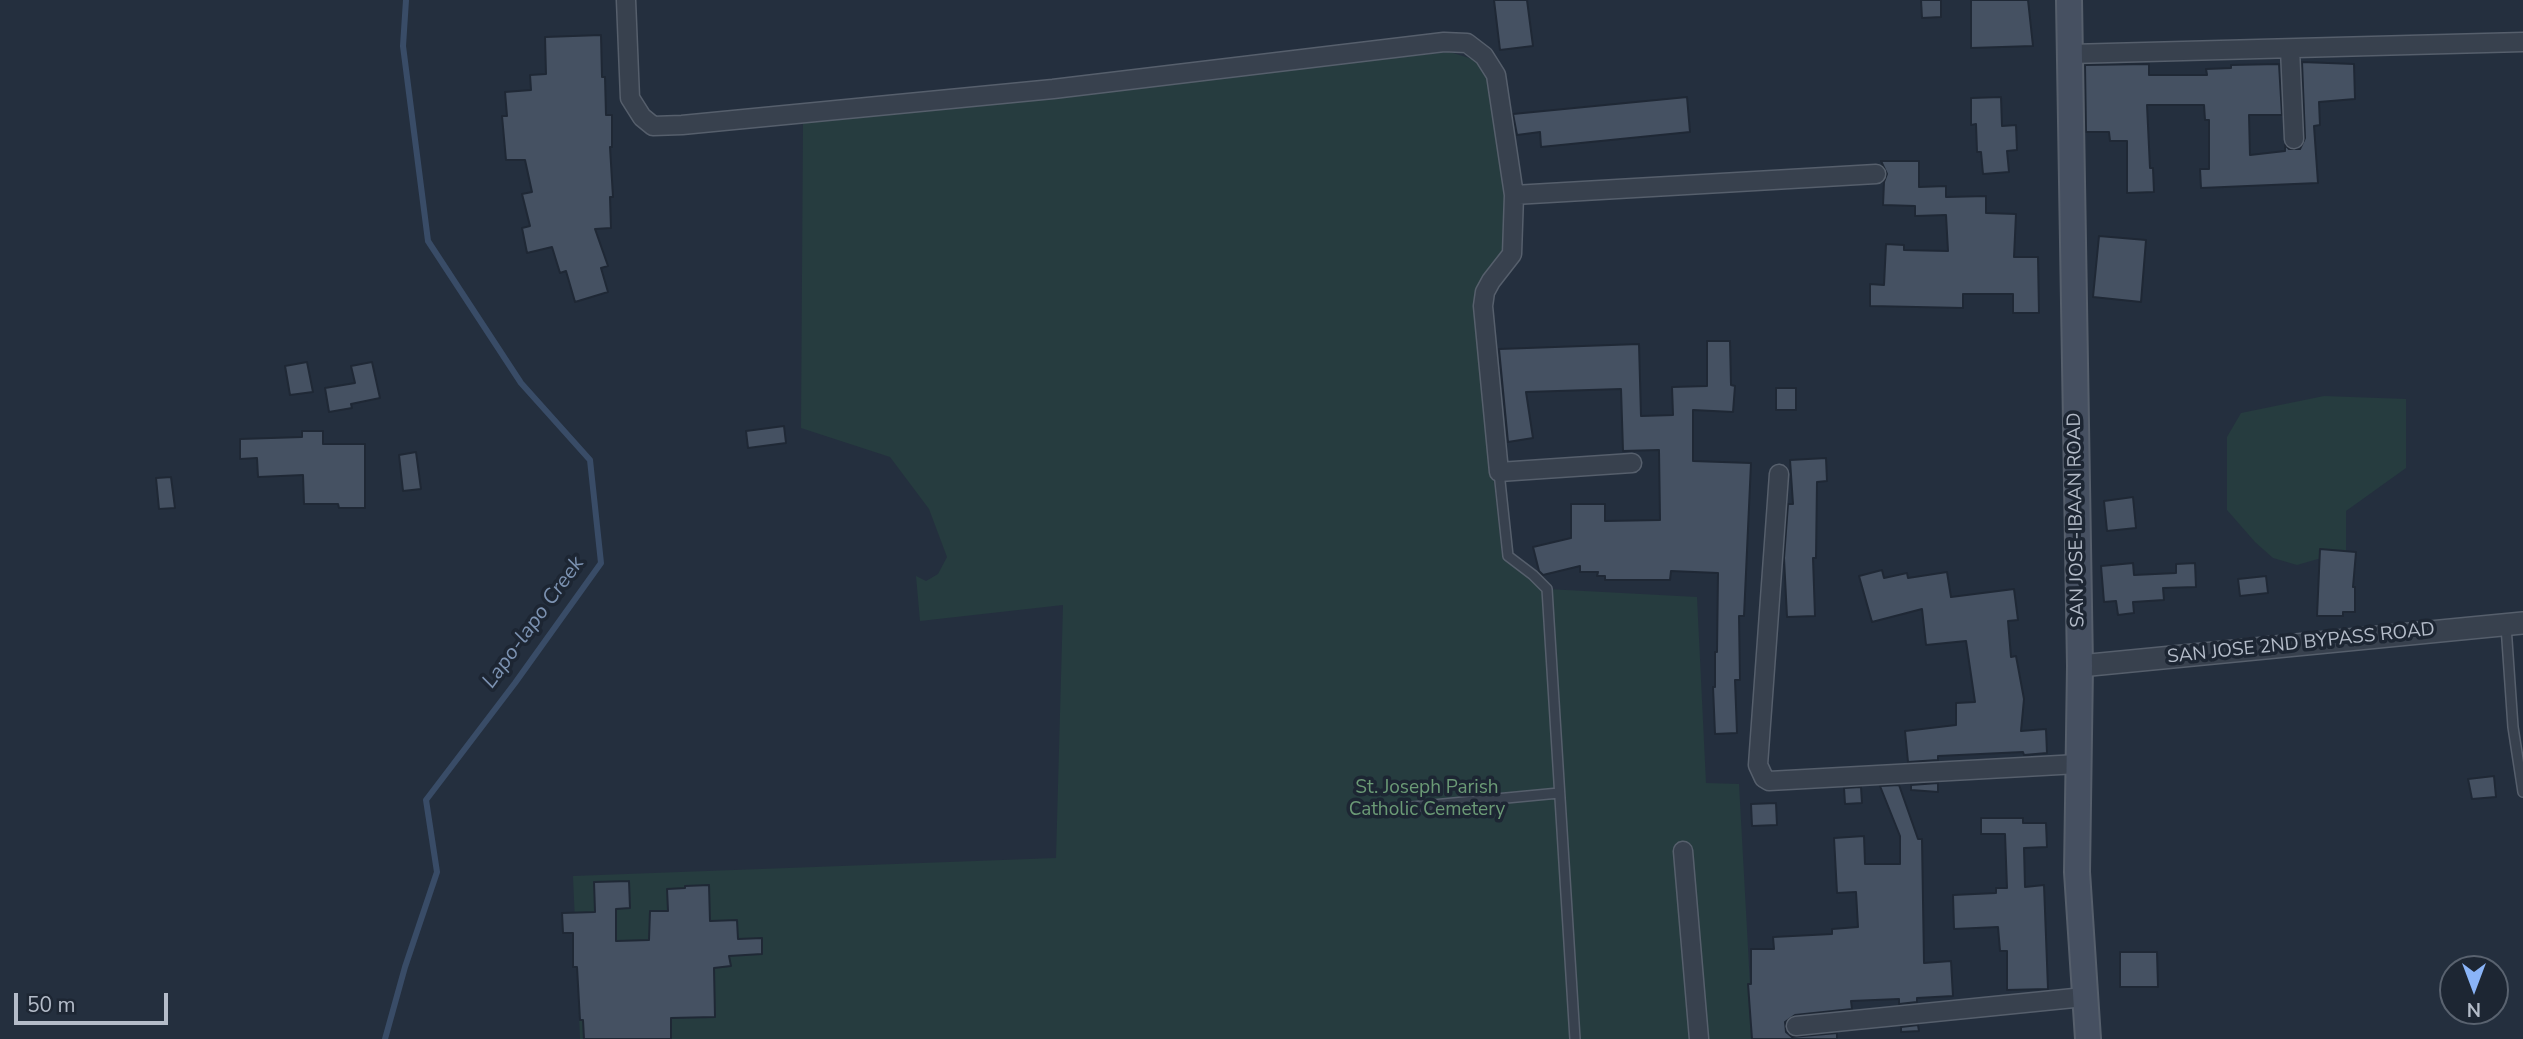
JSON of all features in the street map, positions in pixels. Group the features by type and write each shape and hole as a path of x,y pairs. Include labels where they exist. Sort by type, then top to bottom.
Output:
{"main road":[{"name":"SAN JOSE-IBAAN ROAD","path":"2069,0 2080,666 2077,873 2088,1039"}],"street":[{"path":"626,0 630,98 642,117 653,125 696,124 1026,92 1444,42 1467,43 1484,56 1496,75 1514,195 1512,254 1490,281 1483,306 1499,472 1632,464"},
{"path":"2070,54 2523,42"},
{"path":"2290,49 2294,139"},
{"path":"1514,195 1876,174"},
{"path":"1779,474 1758,765 1764,778 1769,781 2078,764"},
{"name":"SAN JOSE 2ND BYPASS ROAD","path":"2080,666 2514,624"},
{"path":"1683,851 1699,1039"},
{"path":"1796,1026 2084,997"}],"lane":[{"path":"1499,472 1508,556 1547,589 1575,1039"},
{"path":"2514,624 2513,727 2523,792"},
{"path":"1380,810 1559,793"}],"green space":[{"name":"St. Joseph Parish Catholic Cemetery","path":"1450,52 1475,60 1489,76 1507,194 1508,250 1475,307 1502,555 1547,589 1697,597 1706,783 1739,784 1753,1039 580,1039 573,876 1056,858 1063,605 920,621 916,576 926,581 938,574 947,557 929,509 890,457 801,428 803,121"},
{"path":"2324,396 2406,399 2406,468 2346,511 2346,551 2297,565 2273,558 2227,510 2227,437 2241,413"}],"building":[{"path":"1494,0 1527,0 1533,46 1500,50"},
{"path":"1921,0 1941,0 1941,17 1922,18"},
{"path":"1971,0 2028,0 2033,46 1971,48"},
{"path":"601,35 606,115 612,115 610,147 613,197 610,197 611,228 595,229 608,266 601,268 608,292 575,302 566,271 560,273 552,247 527,253 522,228 530,226 522,194 532,192 525,160 506,160 502,116 507,116 505,92 531,90 530,75 546,74 545,37"},
{"path":"2302,62 2354,64 2355,99 2319,102 2320,125 2314,126 2318,183 2201,188 2200,169 2209,169 2209,120 2205,120 2204,105 2147,105 2154,192 2127,193 2127,141 2110,141 2109,132 2086,132 2085,65 2149,64 2149,75 2207,75 2206,69 2231,68 2231,65 2279,64 2282,115 2249,115 2250,155 2285,151 2285,145 2289,149 2300,149 2305,138"},
{"path":"1687,97 1690,132 1541,147 1540,132 1517,135 1513,114"},
{"path":"2001,97 2002,126 2016,125 2017,150 2007,151 2009,172 1983,174 1981,152 1977,152 1976,124 1971,125 1971,98"},
{"path":"1881,161 1919,161 1919,187 1946,186 1946,197 1986,196 1986,213 2016,214 2014,257 2038,257 2039,313 2013,313 2013,294 1963,294 1963,308 1870,306 1870,284 1884,285 1886,244 1904,245 1904,250 1948,251 1946,215 1915,216 1915,206 1883,205 1887,174"},
{"path":"2099,236 2146,240 2141,302 2093,297"},
{"path":"1707,341 1730,341 1731,385 1735,386 1733,412 1693,410 1693,461 1751,463 1744,616 1739,616 1740,680 1735,680 1737,733 1715,734 1713,687 1717,652 1718,573 1671,571 1670,580 1605,580 1605,576 1597,576 1598,572 1580,572 1580,566 1543,575 1539,571 1533,547 1571,538 1571,504 1605,504 1605,521 1660,520 1659,450 1623,451 1621,389 1526,392 1533,438 1508,442 1499,349 1639,344 1641,416 1673,415 1672,387 1707,386"},
{"path":"307,362 313,392 290,395 285,366"},
{"path":"372,362 380,398 351,404 352,408 329,412 325,388 355,383 351,366"},
{"path":"1776,388 1796,388 1796,410 1776,410"},
{"path":"784,426 786,443 748,448 746,431"},
{"path":"302,431 323,431 323,444 365,444 365,508 339,508 338,504 304,504 303,475 258,477 257,458 240,459 240,439 302,437"},
{"path":"416,452 421,489 403,491 399,455"},
{"path":"1826,458 1827,481 1817,482 1816,558 1813,558 1815,616 1787,617 1784,558 1788,504 1793,504 1790,460"},
{"path":"171,477 175,508 159,509 156,478"},
{"path":"2133,497 2136,528 2107,531 2104,501"},
{"path":"2320,549 2356,552 2353,587 2355,612 2343,612 2343,616 2317,616"},
{"path":"2133,563 2134,575 2176,573 2176,564 2195,563 2196,587 2163,588 2164,600 2133,602 2134,613 2118,615 2116,601 2104,602 2101,566"},
{"path":"1882,570 1884,578 1907,573 1908,578 1947,572 1951,597 2014,589 2018,620 2008,621 2011,657 2016,656 2024,699 2021,731 2046,729 2047,753 1938,756 1938,760 1908,762 1905,731 1956,725 1956,703 1975,702 1966,641 1926,645 1922,609 1872,622 1859,576"},
{"path":"2266,576 2268,593 2240,596 2238,579"},
{"path":"2494,776 2496,797 2472,799 2468,779"},
{"path":"1938,783 1938,792 1911,790 1911,785"},
{"path":"1899,785 1918,839 1922,839 1924,963 1951,961 1953,996 1917,998 1917,1002 1899,1004 1899,999 1851,1001 1852,1009 1795,1015 1785,1022 1786,1032 1792,1037 1837,1033 1837,1039 1752,1039 1748,984 1751,984 1751,949 1774,949 1773,937 1832,934 1832,929 1858,927 1856,892 1837,893 1834,838 1864,836 1865,864 1900,864 1900,836 1880,786"},
{"path":"1861,787 1862,803 1845,804 1844,788"},
{"path":"1776,803 1777,825 1752,826 1751,804"},
{"path":"1981,818 2023,818 2023,823 2046,823 2047,847 2024,848 2025,887 2044,885 2048,989 2007,990 2007,951 2000,951 1998,927 1954,929 1953,895 1996,893 1996,888 2007,888 2005,834 1981,834"},
{"path":"629,881 630,908 616,909 616,941 649,940 650,911 668,911 667,889 709,885 710,921 737,920 738,939 762,938 762,954 729,956 731,966 714,968 715,1017 671,1018 671,1039 584,1039 583,1020 580,1020 577,967 573,967 573,933 563,933 562,913 595,912 594,882"},
{"path":"2120,952 2157,952 2158,987 2120,987"},
{"path":"1918,1025 1919,1031 1901,1032 1901,1027"}],"waterway":[{"name":"Lapo-lapo Creek","path":"385,1039 405,967 437,872 426,800 601,563 590,460 521,383 428,241 403,46 406,0"}]}
